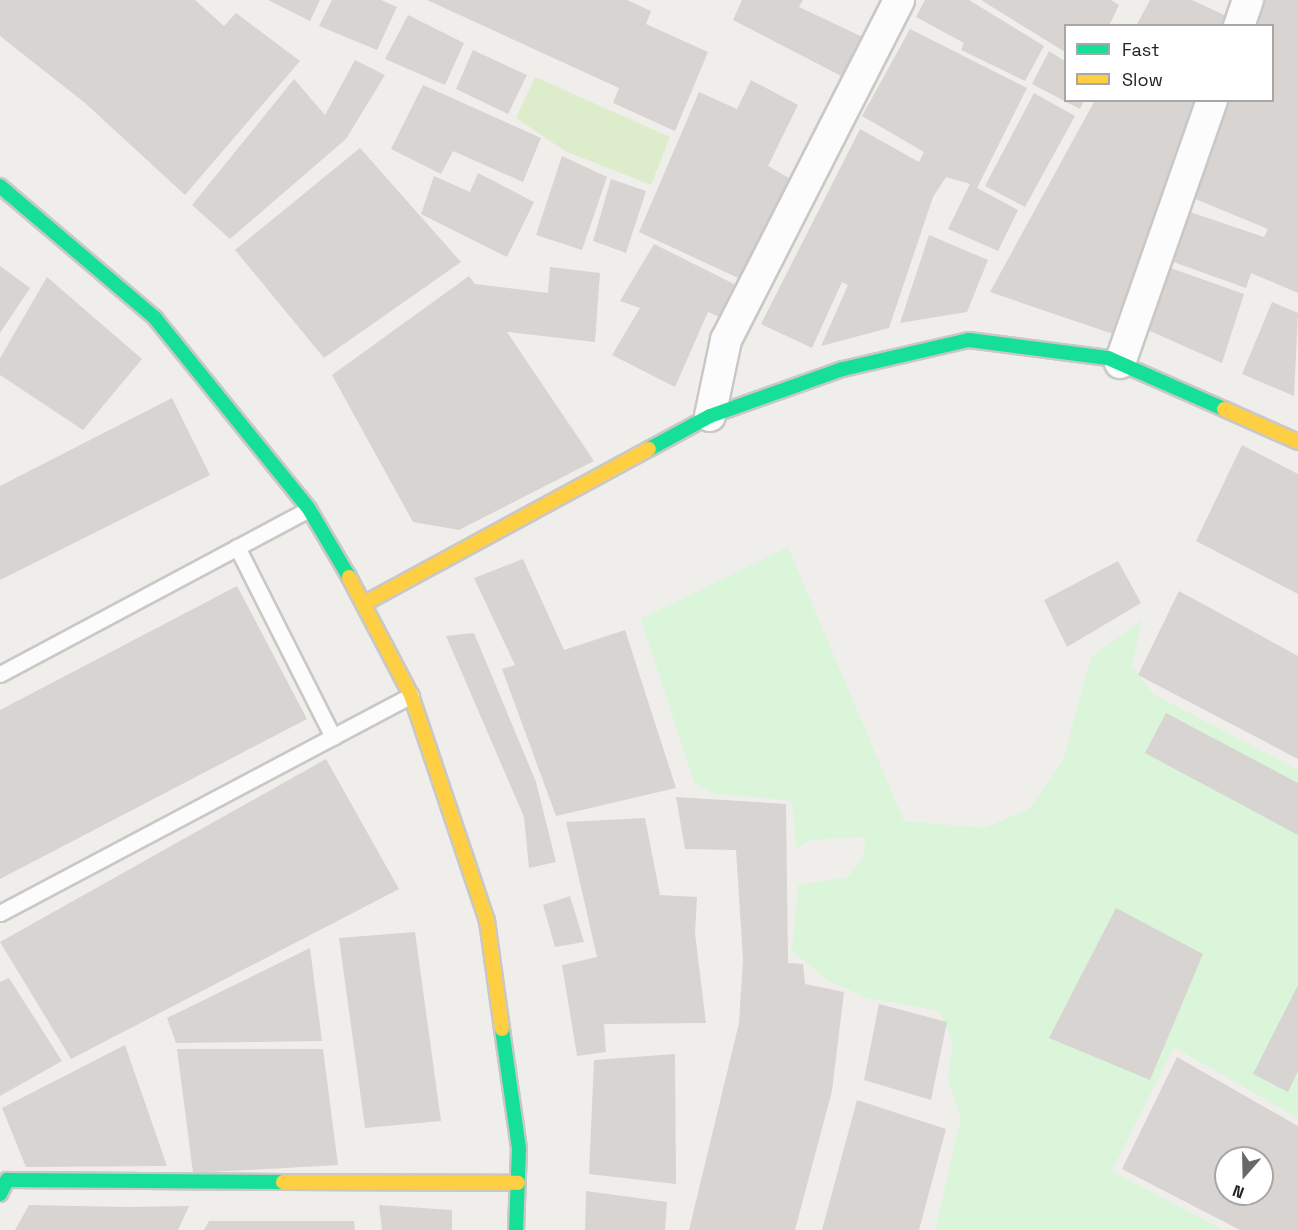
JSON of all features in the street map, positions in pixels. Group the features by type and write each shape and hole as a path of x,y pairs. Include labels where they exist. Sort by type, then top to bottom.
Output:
{"street":[{"path":"710,416 726,340 899,0"},
{"path":"1240,24 1248,0"},
{"path":"1120,363 1211,102"},
{"path":"0,186 155,318 309,509 365,603 411,695 487,921 519,1149 516,1230"},
{"path":"365,603 710,416 843,369 969,340 1120,363 1298,442"},
{"path":"2,1180 518,1183"}],"lane":[{"path":"0,674 309,509"},
{"path":"237,547 333,737"},
{"path":"0,913 411,695"}],"green space":[{"path":"535,77 670,137 651,185 565,151 516,118"},
{"path":"788,547 904,821 984,828 1029,809 1063,760 1091,657 1142,620 1132,666 1153,694 1298,770 1298,1118 1174,1047 1112,1171 1223,1230 935,1230 961,1118 948,1079 953,1041 939,1011 867,998 827,980 792,951 798,885 848,877 864,856 865,837 811,840 796,848 792,801 712,793 694,782 641,619"}],"building":[{"path":"0,0 195,0 224,26 236,13 300,61 185,195 85,103 0,36"},
{"path":"268,0 320,0 310,21"},
{"path":"332,0 381,0 397,7 377,50 319,26"},
{"path":"427,0 627,0 651,11 646,24 708,52 675,131 613,103 619,88"},
{"path":"742,0 803,0 799,7 869,40 849,80 733,20"},
{"path":"925,0 969,0 1044,46 1025,81 961,50 964,43 916,17"},
{"path":"981,0 1111,0 1119,5 1110,24 1064,24 1064,51"},
{"path":"1150,0 1192,0 1231,18 1229,24 1137,24"},
{"path":"1255,0 1298,0 1298,293 1251,273 1246,288 1165,259 1181,209 1264,237 1268,229 1188,196 1219,102 1274,102 1274,24 1247,24"},
{"path":"408,15 464,43 445,85 385,59"},
{"path":"910,29 1027,88 977,188 1018,210 998,251 948,229 970,184 946,177 933,197 889,328 821,346 848,285 842,282 812,348 761,324 860,129 919,162 924,152 862,116"},
{"path":"473,50 527,75 508,114 456,89"},
{"path":"1049,51 1064,60 1064,101 1032,84"},
{"path":"355,60 385,75 346,139 230,239 192,205 294,79 325,115"},
{"path":"751,80 798,105 768,166 800,184 749,283 639,232 699,92 737,109"},
{"path":"423,85 541,138 523,182 453,151 441,174 391,149"},
{"path":"1034,93 1075,116 1025,207 985,186"},
{"path":"1067,102 1083,102 1080,109"},
{"path":"1094,102 1196,102 1113,334 990,292"},
{"path":"360,148 461,262 324,358 235,250"},
{"path":"562,156 607,177 582,250 536,235"},
{"path":"478,173 534,202 507,257 421,214 434,176 470,192"},
{"path":"611,179 646,191 626,253 593,241"},
{"path":"929,235 988,260 967,312 900,323"},
{"path":"654,244 740,287 727,320 708,312 675,387 612,355 640,308 620,301"},
{"path":"1162,265 1244,294 1222,363 1139,326"},
{"path":"0,266 30,288 0,333"},
{"path":"550,267 600,273 595,342 507,332 594,461 459,530 413,522 332,375 469,276 475,284 548,293"},
{"path":"47,277 142,359 83,430 0,375 0,358"},
{"path":"1272,302 1298,313 1294,396 1242,374"},
{"path":"172,398 210,475 0,580 0,486"},
{"path":"1242,445 1298,474 1298,594 1196,541"},
{"path":"523,559 564,650 625,630 676,788 556,816 502,669 515,665 474,578"},
{"path":"1118,561 1141,603 1067,647 1044,600"},
{"path":"237,586 307,719 0,879 0,710"},
{"path":"1179,591 1298,656 1298,759 1138,675"},
{"path":"474,633 536,782 556,862 529,868 524,817 446,636"},
{"path":"1166,713 1298,783 1298,835 1145,753"},
{"path":"326,759 399,889 71,1059 0,942"},
{"path":"676,797 786,804 788,963 803,964 805,984 844,992 832,1091 795,1230 689,1230 739,1023 743,959 736,850 685,849"},
{"path":"645,818 660,895 697,897 695,933 706,1023 604,1024 606,1052 577,1056 562,965 597,957 566,822"},
{"path":"570,896 584,942 555,947 543,905"},
{"path":"1116,908 1203,954 1150,1080 1049,1038"},
{"path":"415,932 441,1121 365,1128 339,938"},
{"path":"310,948 322,1041 176,1043 167,1018"},
{"path":"9,978 62,1061 0,1096 0,982"},
{"path":"1298,985 1298,1071 1288,1092 1253,1074"},
{"path":"879,1004 947,1022 931,1100 864,1080"},
{"path":"125,1045 167,1166 26,1167 2,1108"},
{"path":"177,1049 323,1049 338,1165 193,1173"},
{"path":"675,1054 676,1184 589,1174 594,1060"},
{"path":"1177,1057 1298,1126 1298,1230 1240,1230 1122,1169"},
{"path":"857,1100 946,1129 919,1230 822,1230"},
{"path":"586,1191 667,1202 665,1230 585,1230"},
{"path":"29,1205 189,1206 178,1230 15,1230"},
{"path":"379,1205 452,1210 452,1230 382,1230"},
{"path":"209,1221 354,1221 355,1230 204,1230"}],"traffic: fast":[{"path":"0,186 155,318 309,509 349,577"},
{"path":"649,449 710,416 843,369 969,340 1108,358 1224,409"},
{"path":"502,1029 519,1149 516,1230"},
{"path":"0,1194 7,1180 283,1182"}],"traffic: slow":[{"path":"1224,409 1298,442"},
{"path":"365,603 649,449"},
{"path":"349,577 411,695 487,921 502,1029"},
{"path":"283,1182 518,1183"}]}
